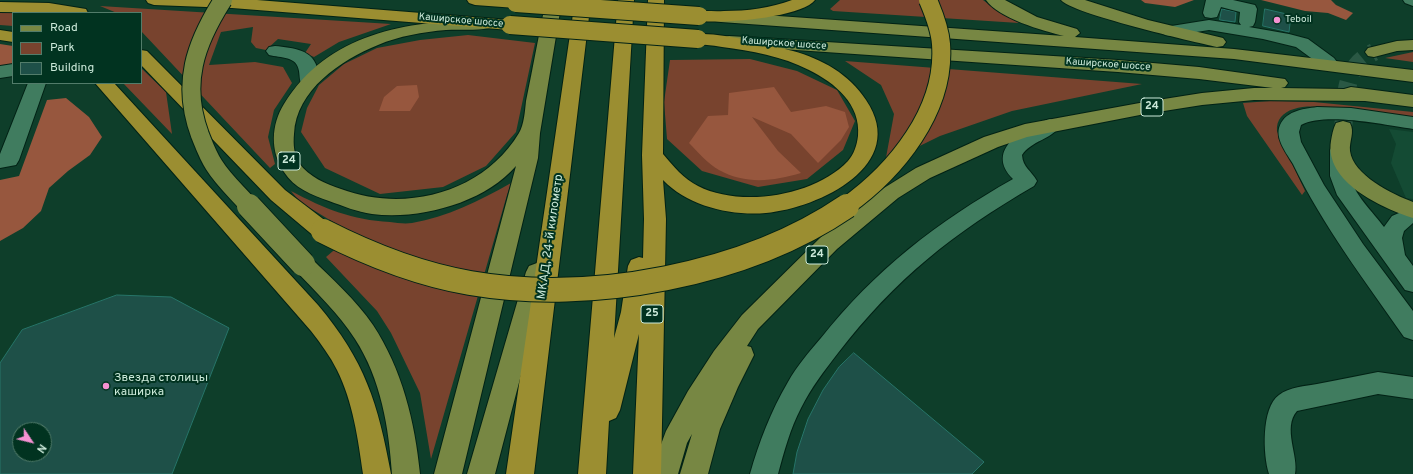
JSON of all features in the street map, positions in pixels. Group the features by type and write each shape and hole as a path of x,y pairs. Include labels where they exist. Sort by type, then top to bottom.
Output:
{"highway":[{"path":"0,6 44,0"},
{"name":"Каширское шоссе","path":"154,0 240,4 510,26 705,39"},
{"name":"Каширское шоссе","path":"475,0 720,17"},
{"name":"МКАД, 24-й километр","path":"520,474 583,0"},
{"path":"593,467 626,0"},
{"path":"593,467 633,312 652,165 656,0"},
{"path":"720,17 774,11 807,0"},
{"path":"142,56 278,195 323,231 350,246 383,260 423,273 468,283 522,289 572,289 633,284 691,272 738,260 784,242 827,219 862,194 891,166 915,136 930,107 939,77 940,46 936,20 928,0"},
{"path":"0,6 49,8 74,12"},
{"path":"0,35 12,37"},
{"path":"652,165 692,192 717,200 744,204 774,204 808,195 835,182 850,171 862,156 868,137 868,120 859,99 846,84 825,70 806,60 768,50 705,39"},
{"path":"105,84 329,335 347,365 361,400 372,443 377,474"},
{"name":"25","path":"647,474 655,219 652,165"}],"main road":[{"path":"222,0 208,22 199,45 192,73 190,100 196,128 218,172 346,309 364,333 381,365 395,404 406,474"},
{"path":"448,474 528,158 530,132 554,0"},
{"path":"994,0 1021,16 1059,30 1145,47"},
{"path":"1069,0 1109,14 1171,31 1229,45 1328,62 1349,68"},
{"name":"Каширское шоссе","path":"720,17 1234,54 1413,76"},
{"name":"24","path":"489,24 424,27 400,32 371,41 350,51 328,65 310,82 296,99 286,119 282,140 286,157 296,173 315,187 346,199 372,206 392,207 420,205 448,198 474,188 491,178 511,160 530,132"},
{"name":"Каширское шоссе","path":"705,39 1118,66 1245,78 1413,101"},
{"path":"1374,52 1397,46 1413,45"},
{"name":"24","path":"664,474 675,440 697,399 723,359 750,322 829,243 891,193 924,173 990,142 1025,131 1145,108 1202,99 1254,94 1365,95"},
{"path":"1343,128 1340,150 1344,163 1361,182 1389,201 1413,210"},
{"path":"480,474 555,207"},
{"name":"24","path":"694,474 707,429 727,382 778,293"}],"street":[{"path":"1210,19 1302,43 1328,62"},
{"path":"1171,31 1210,19 1247,22 1263,34"},
{"path":"275,51 298,55 306,60 310,70 310,82"},
{"path":"0,72 12,70"},
{"path":"0,161 9,160 37,84"},
{"path":"1413,123 1355,116 1315,114 1297,118 1290,123 1288,130 1292,142 1321,201 1413,330"},
{"path":"764,474 770,451 780,424 792,399 805,377 856,311 900,268 939,236 968,215 1027,181 1016,171 1012,158 1014,152 1021,142 1050,126"},
{"path":"1340,150 1339,172 1345,189 1355,206 1413,283"},
{"path":"1395,259 1390,244 1393,230 1401,220 1413,215"},
{"path":"1282,472 1278,426 1280,415 1289,402 1300,398 1378,383 1413,388"}],"shaded area":[{"path":"1141,0 1194,0 1175,7 1145,3"},
{"path":"1261,0 1331,0 1336,5 1353,13 1346,20 1328,13 1305,11"},
{"path":"0,44 12,46 12,65 0,67"},
{"path":"417,85 419,97 410,111 379,111 384,97 397,86"},
{"path":"774,87 791,112 826,106 845,112 849,127 841,140 818,163 791,134 752,117 778,151 801,173 770,180 750,180 739,178 729,175 711,165 689,143 708,116 728,115 729,93"},
{"path":"66,98 89,117 102,137 90,155 68,171 49,188 41,211 23,228 0,241 0,180 19,176 47,100"},
{"path":"1389,129 1413,132 1413,199 1406,198 1391,163 1396,144"}],"green space":[{"path":"840,0 983,0 1019,23 833,11 830,9"},
{"path":"100,6 391,24 339,42 314,57 305,53 311,44 278,39 266,50 256,48 251,42 253,27 221,32 209,65 255,62 283,67 292,83 274,110 268,137 275,164 270,168 142,32 142,12 115,12"},
{"path":"0,11 25,12 12,12 12,26 0,25"},
{"path":"468,35 535,43 516,132 486,166 443,187 380,194 325,168 301,132 307,108 319,85 344,64 377,48 420,40"},
{"path":"1413,52 1413,62 1385,58"},
{"path":"750,59 797,71 837,90 855,121 843,150 807,179 758,187 702,171 667,139 664,102 670,60"},
{"path":"845,61 1142,84 1012,111 940,136 885,163 894,114 881,85"},
{"path":"142,69 166,92 172,134 124,84 142,84"},
{"path":"1270,101 1314,102 1413,112 1413,117 1319,107 1299,108 1290,110 1284,114 1279,120 1277,131 1305,191 1302,195 1247,116 1243,103"},
{"path":"511,183 431,459 420,393 391,333 377,311 326,257 353,234 300,202 291,191 327,208 351,216 376,221 412,223 438,217 475,202"}],"building":[{"path":"1222,9 1236,12 1235,22 1220,20"},
{"path":"1265,9 1291,15 1289,32 1263,26"},
{"path":"117,295 171,297 229,328 172,474 0,474 0,363 22,330"},
{"path":"854,353 984,462 972,474 793,474 797,452 808,419 823,390 839,367"}],"tunnel":[{"path":"1343,128 1346,94 1351,75 1356,66 1374,52"}],"place":[{"name":"Teboil","path":"1277,20"},
{"name":"Звезда столицы каширка","path":"106,386"}]}
